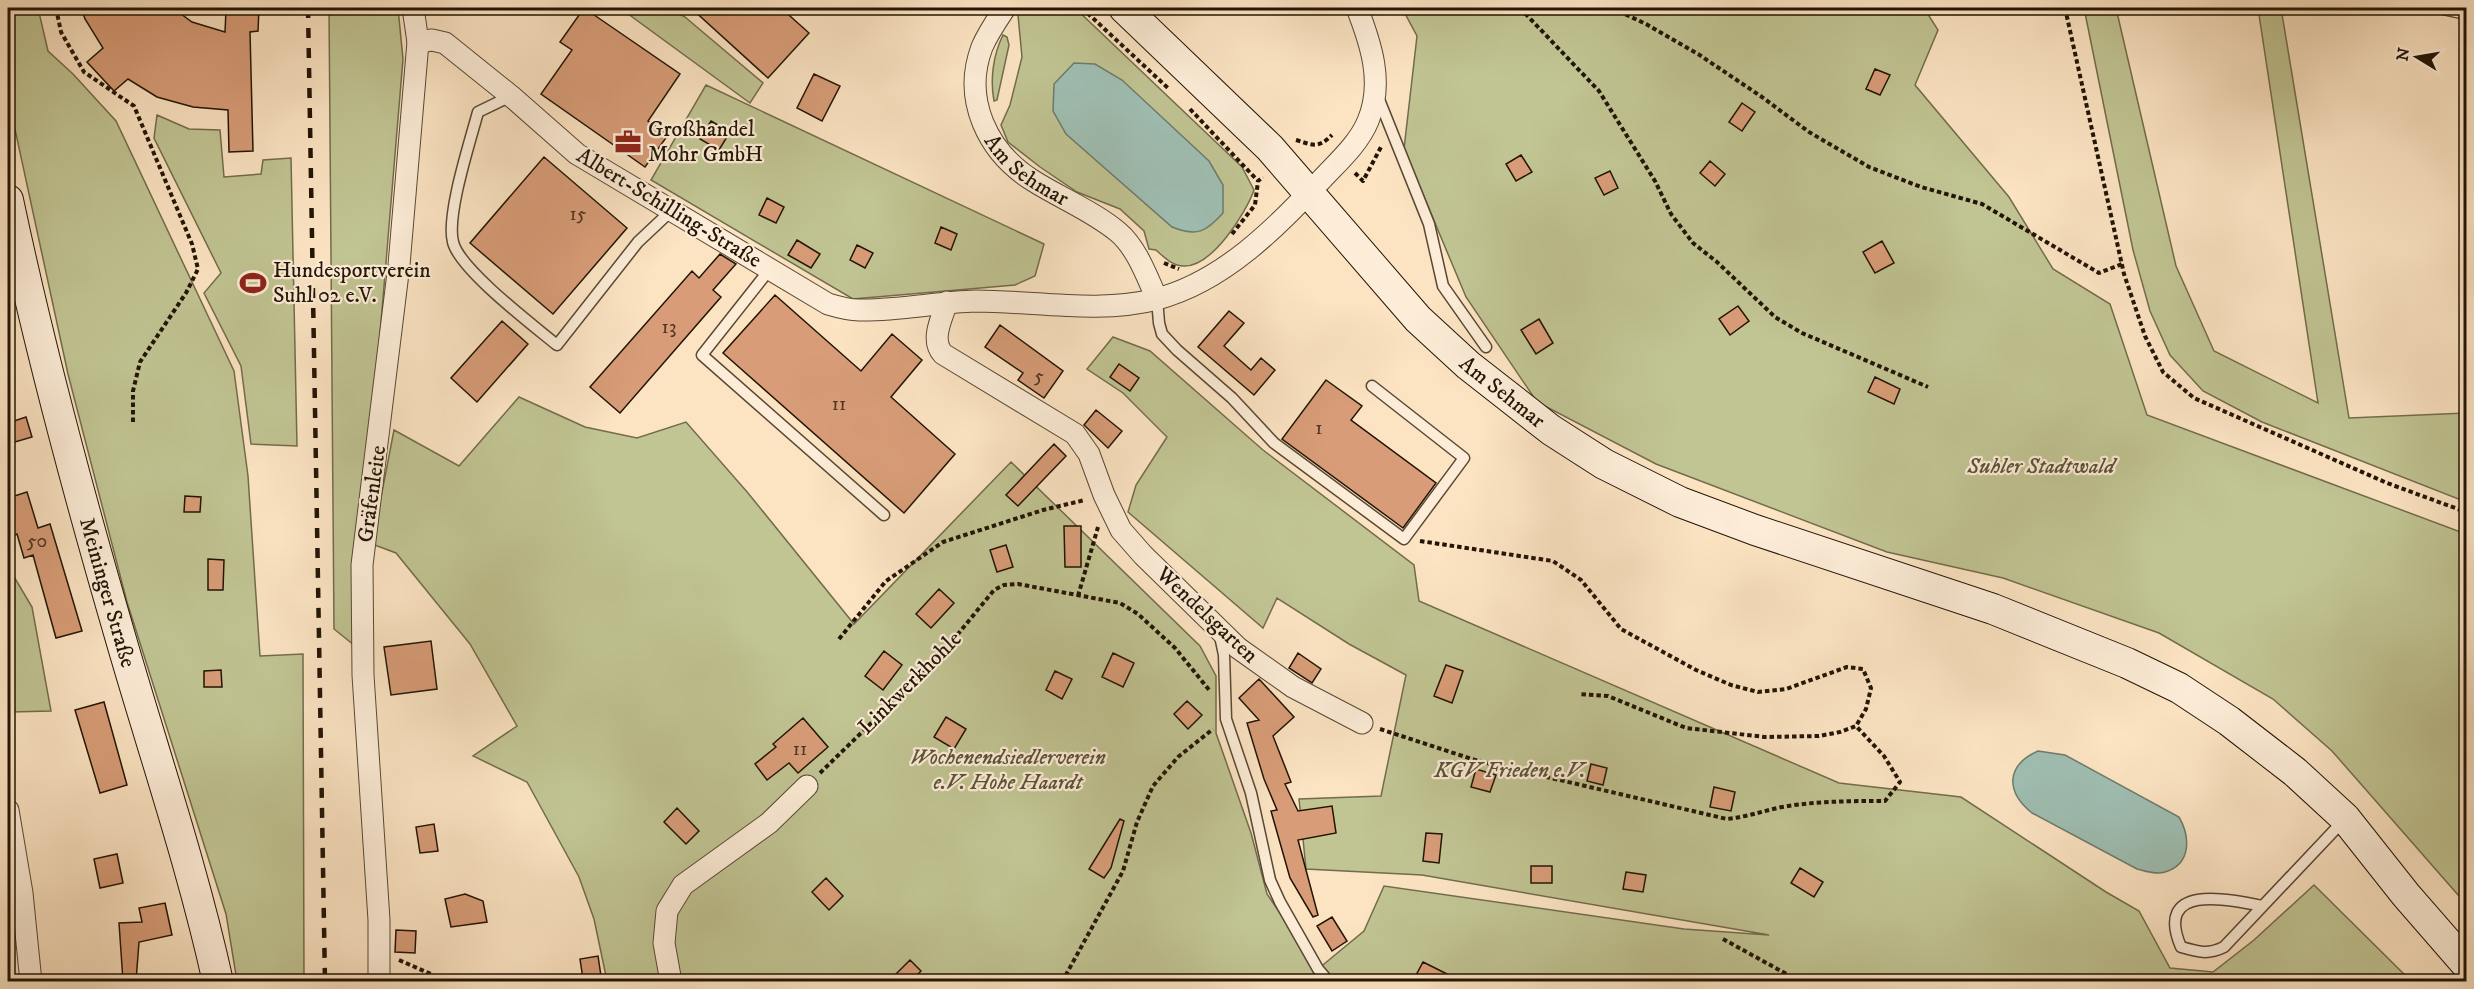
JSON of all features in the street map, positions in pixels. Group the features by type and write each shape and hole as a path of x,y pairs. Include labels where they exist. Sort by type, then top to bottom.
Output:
{"main road":[{"name":"Am Sehmar","path":"1124,8 1279,159 1410,310 1445,345 1512,401 1590,456 1655,491 1701,510 1993,609 2127,663 2178,688 2229,721 2295,772 2345,818 2406,895 2466,964"},
{"name":"Meininger Straße","path":"8,200 60,424 120,637 203,915 218,981"}],"street":[{"name":"Gräfenleite","path":"379,981 379,920 363,675 362,566 399,265 418,42 413,8"},
{"name":"Am Sehmar","path":"1005,8 982,48 976,73 980,116 985,131 1007,161 1031,179 1119,233 1131,246 1157,299"},
{"name":"Albert-Schilling-Straße","path":"418,42 432,40 445,44 511,96 577,154 828,304 858,310 946,302 1107,305 1157,299 1190,288 1233,260 1275,228 1348,152 1368,122 1375,91 1373,50 1357,8"},
{"path":"946,302 936,338 940,350 1075,434 1089,454 1105,498"},
{"name":"Wendelsgarten","path":"1105,498 1121,530 1238,648 1293,687 1362,723"},
{"path":"671,981 664,943 667,911 683,885 769,823 807,786"},
{"path":"8,810 15,893 30,981"}],"lane":[{"path":"2438,8 2466,14"},
{"path":"1375,91 1429,224 1443,286 1486,347"},
{"path":"511,96 478,112 450,225 453,245 476,276 557,345 638,242 672,210"},
{"path":"770,269 702,355 884,515"},
{"path":"1157,299 1162,334 1177,350 1232,398 1274,442 1404,539 1464,458 1372,386"},
{"path":"1216,628 1224,655 1226,715 1251,793 1270,880 1307,950 1329,981"},
{"path":"2262,906 2235,900 2196,899 2182,905 2175,917 2175,932 2181,947 2210,954 2224,947 2345,818"}],"path":[{"path":"56,8 61,32 84,72 134,106 192,243 198,269 186,293 140,362 133,391 133,422"},
{"path":"1082,8 1176,96"},
{"path":"1520,8 1599,91 1655,181 1671,214 1693,243 1717,262 1775,317 1802,333 1928,387"},
{"path":"1612,8 1647,24 1698,54 1809,132 1869,167 1922,188 1982,204 2099,273 2122,264"},
{"path":"2065,8 2122,264 2145,336 2163,372 2194,398 2387,483 2466,512"},
{"path":"1185,104 1258,181"},
{"path":"1227,241 1255,205 1258,181 1297,140 1310,145 1324,144 1336,132"},
{"path":"1141,265 1156,255 1160,261 1183,269"},
{"path":"839,639 886,581 943,542 1043,510 1105,498 1078,596"},
{"path":"1404,539 1553,561 1581,580 1621,629 1696,670 1731,685 1758,692 1786,688 1847,667 1863,669 1870,688 1866,709 1856,726 1820,736 1765,737 1686,728 1608,696 1579,694"},
{"name":"Linkwerkhohle","path":"807,786 940,656 994,590 1004,585 1018,584 1120,603 1138,614 1175,648 1226,715"},
{"path":"1062,981 1123,871 1137,822 1153,786 1178,757 1226,715"},
{"path":"1362,723 1478,761 1727,819 1780,808 1832,801 1885,801 1900,782 1884,756 1856,726"},
{"path":"1723,939 1801,981"},
{"path":"379,952 449,981"}],"green space":[{"path":"8,8 38,8 48,51 73,74 116,121 234,371 248,476 260,656 303,654 304,981 237,981 226,914 127,602 68,374 8,97"},
{"path":"329,8 398,8 403,59 354,645 334,629"},
{"path":"620,8 668,8 685,17 763,83 750,103"},
{"path":"1026,8 1075,8 1242,167 1254,190 1236,224 1206,258 1195,264 1184,266 1172,263 1156,250 1149,249 1144,231 1120,209 1077,192 1008,142 1001,125 1010,105 1022,57 1018,15"},
{"name":"Suhler Stadtwald","path":"1402,8 1924,8 1938,30 1915,85 2009,197 2053,269 2110,304 2147,415 2466,534 2466,904 2332,751 2273,699 2159,633 2003,578 1887,552 1656,464 1537,402 1466,297 1404,149 1417,36"},
{"path":"2084,8 2116,8 2176,266 2214,351 2318,403 2258,8 2281,8 2349,418 2466,413 2466,502 2262,422 2203,391 2170,355 2150,311 2133,250"},
{"path":"1003,35 1007,37 1009,45 997,100 994,101 993,68"},
{"path":"706,85 1044,244 1035,276 1015,285 853,299 651,180"},
{"name":"Hundesportverein Suhl 02 e.V.","path":"157,115 189,129 220,130 224,177 261,174 263,160 291,158 297,446 251,444 241,366 204,293 221,273 154,138"},
{"path":"1113,337 1150,351 1263,450 1414,565 1419,601 1839,783 1961,797 2139,911 2170,968 2213,972 2254,940 2314,885 2411,981 607,981 594,919 579,877 527,782 473,756 517,726 470,644 396,553 372,544 394,430 459,466 519,397 585,427 637,438 686,422 748,493 854,624 1011,462 1200,646 1216,676 1216,733 1251,833 1267,894 1318,969 1364,931 1384,886 1684,929 1769,935 1422,875 1306,869 1299,799 1381,796 1406,675 1349,644 1277,598 1263,628 1128,512 1136,485 1167,437 1123,393 1087,369"},
{"path":"8,559 13,575 32,607 51,711 11,712 8,699"}],"shaded area":[{"path":"1074,63 1095,64 1122,80 1209,161 1223,185 1223,213 1211,225 1195,232 1172,227 1066,134 1053,111 1054,84"},
{"path":"2038,751 2065,755 2179,817 2187,841 2180,863 2162,873 2137,869 2032,813 2017,797 2013,780 2019,764"}],"building":[{"path":"81,8 173,8 192,22 225,32 226,10 259,8 258,31 250,32 253,151 229,152 228,110 193,107 157,97 128,79 114,91 87,62 103,48"},
{"path":"584,8 680,74 648,121 668,135 645,167 541,94 572,50 560,42"},
{"path":"691,8 781,8 809,33 768,78"},
{"path":"1875,69 1890,75 1880,95 1866,89"},
{"path":"814,74 840,86 822,121 797,108"},
{"path":"1742,103 1755,112 1742,131 1729,122"},
{"path":"711,121 730,132 719,150 700,139"},
{"path":"1521,155 1532,172 1516,181 1506,164"},
{"path":"544,157 627,228 553,314 470,243"},
{"path":"1710,161 1725,174 1715,186 1700,173"},
{"path":"1610,171 1618,188 1604,195 1595,178"},
{"path":"767,198 784,207 776,223 759,215"},
{"path":"941,227 957,234 951,250 935,243"},
{"path":"797,240 820,254 811,268 788,255"},
{"path":"1882,241 1894,263 1875,273 1863,252"},
{"path":"857,245 873,253 865,268 850,260"},
{"path":"720,254 736,264 713,290 721,297 620,413 590,387 692,271 699,278"},
{"path":"775,295 861,371 892,334 922,360 891,397 955,454 904,513 723,353"},
{"path":"1738,306 1749,321 1730,335 1719,319"},
{"path":"1229,311 1244,323 1224,346 1251,370 1261,358 1275,370 1254,395 1198,347"},
{"path":"1539,319 1553,343 1536,354 1521,330"},
{"path":"502,321 528,344 477,402 451,378"},
{"path":"1000,325 1063,371 1044,398 1018,380 1023,373 985,347"},
{"path":"1119,364 1139,378 1130,391 1110,377"},
{"path":"1875,377 1900,389 1894,404 1868,392"},
{"path":"1326,380 1362,406 1351,420 1436,483 1403,528 1282,439"},
{"path":"1096,410 1122,431 1108,448 1084,425"},
{"path":"26,417 32,437 8,444 8,423"},
{"path":"1054,444 1066,456 1018,506 1006,495"},
{"path":"27,492 38,528 50,524 82,631 56,638 33,555 24,558 17,534 12,536 8,521 8,498"},
{"path":"185,496 201,497 200,512 184,512"},
{"path":"1064,526 1081,526 1081,567 1065,567"},
{"path":"1006,545 1013,567 997,572 990,550"},
{"path":"208,559 224,560 223,590 208,590"},
{"path":"939,589 954,603 931,628 916,614"},
{"path":"431,641 437,689 391,695 384,647"},
{"path":"884,651 902,665 883,690 865,676"},
{"path":"1113,653 1134,663 1123,687 1102,677"},
{"path":"1298,653 1321,669 1312,683 1289,668"},
{"path":"1446,665 1463,671 1452,703 1434,696"},
{"path":"221,670 222,687 204,687 204,671"},
{"path":"1055,671 1072,679 1062,699 1046,690"},
{"path":"1259,679 1294,717 1273,736 1291,782 1285,784 1298,811 1332,806 1336,833 1298,840 1318,915 1313,917 1290,878 1271,811 1277,810 1264,779 1247,723 1259,720 1239,698"},
{"path":"1187,701 1202,715 1188,729 1174,714"},
{"path":"104,702 127,785 100,793 75,710"},
{"path":"946,717 966,729 954,749 934,737"},
{"path":"803,718 828,747 798,773 789,763 767,780 755,764 776,747 773,744"},
{"path":"1591,764 1607,768 1603,785 1587,781"},
{"path":"1476,769 1496,775 1490,792 1471,787"},
{"path":"1714,787 1735,792 1731,811 1710,807"},
{"path":"677,808 699,831 686,844 664,822"},
{"path":"1120,819 1124,821 1111,868 1104,878 1089,869"},
{"path":"434,824 438,851 420,853 416,827"},
{"path":"1426,833 1442,834 1439,863 1423,861"},
{"path":"117,854 123,883 100,888 94,859"},
{"path":"1531,866 1552,866 1552,883 1531,883"},
{"path":"1800,868 1823,882 1814,897 1791,883"},
{"path":"1626,872 1646,875 1643,892 1623,889"},
{"path":"826,878 843,896 829,910 812,892"},
{"path":"465,894 483,901 487,922 451,927 445,899"},
{"path":"165,903 172,935 139,942 136,981 123,981 119,923 142,922 139,908"},
{"path":"1332,917 1347,941 1332,951 1317,926"},
{"path":"396,930 416,931 415,953 395,952"},
{"path":"598,956 601,976 583,979 580,959"},
{"path":"910,960 921,971 911,981 889,981"},
{"path":"1423,962 1461,981 1413,981"}],"railway":[{"path":"308,8 325,982"}],"place":[{"name":"Großhandel Mohr GmbH","path":"628,142"},
{"name":"Hundesportverein Suhl 02 e.V.","path":"253,283"}],"park label":[{"name":"Wochenendsiedlerverein e.V. Hohe Haardt","path":"1008,770"},
{"name":"KGV Frieden e.V.","path":"1510,770"}]}
